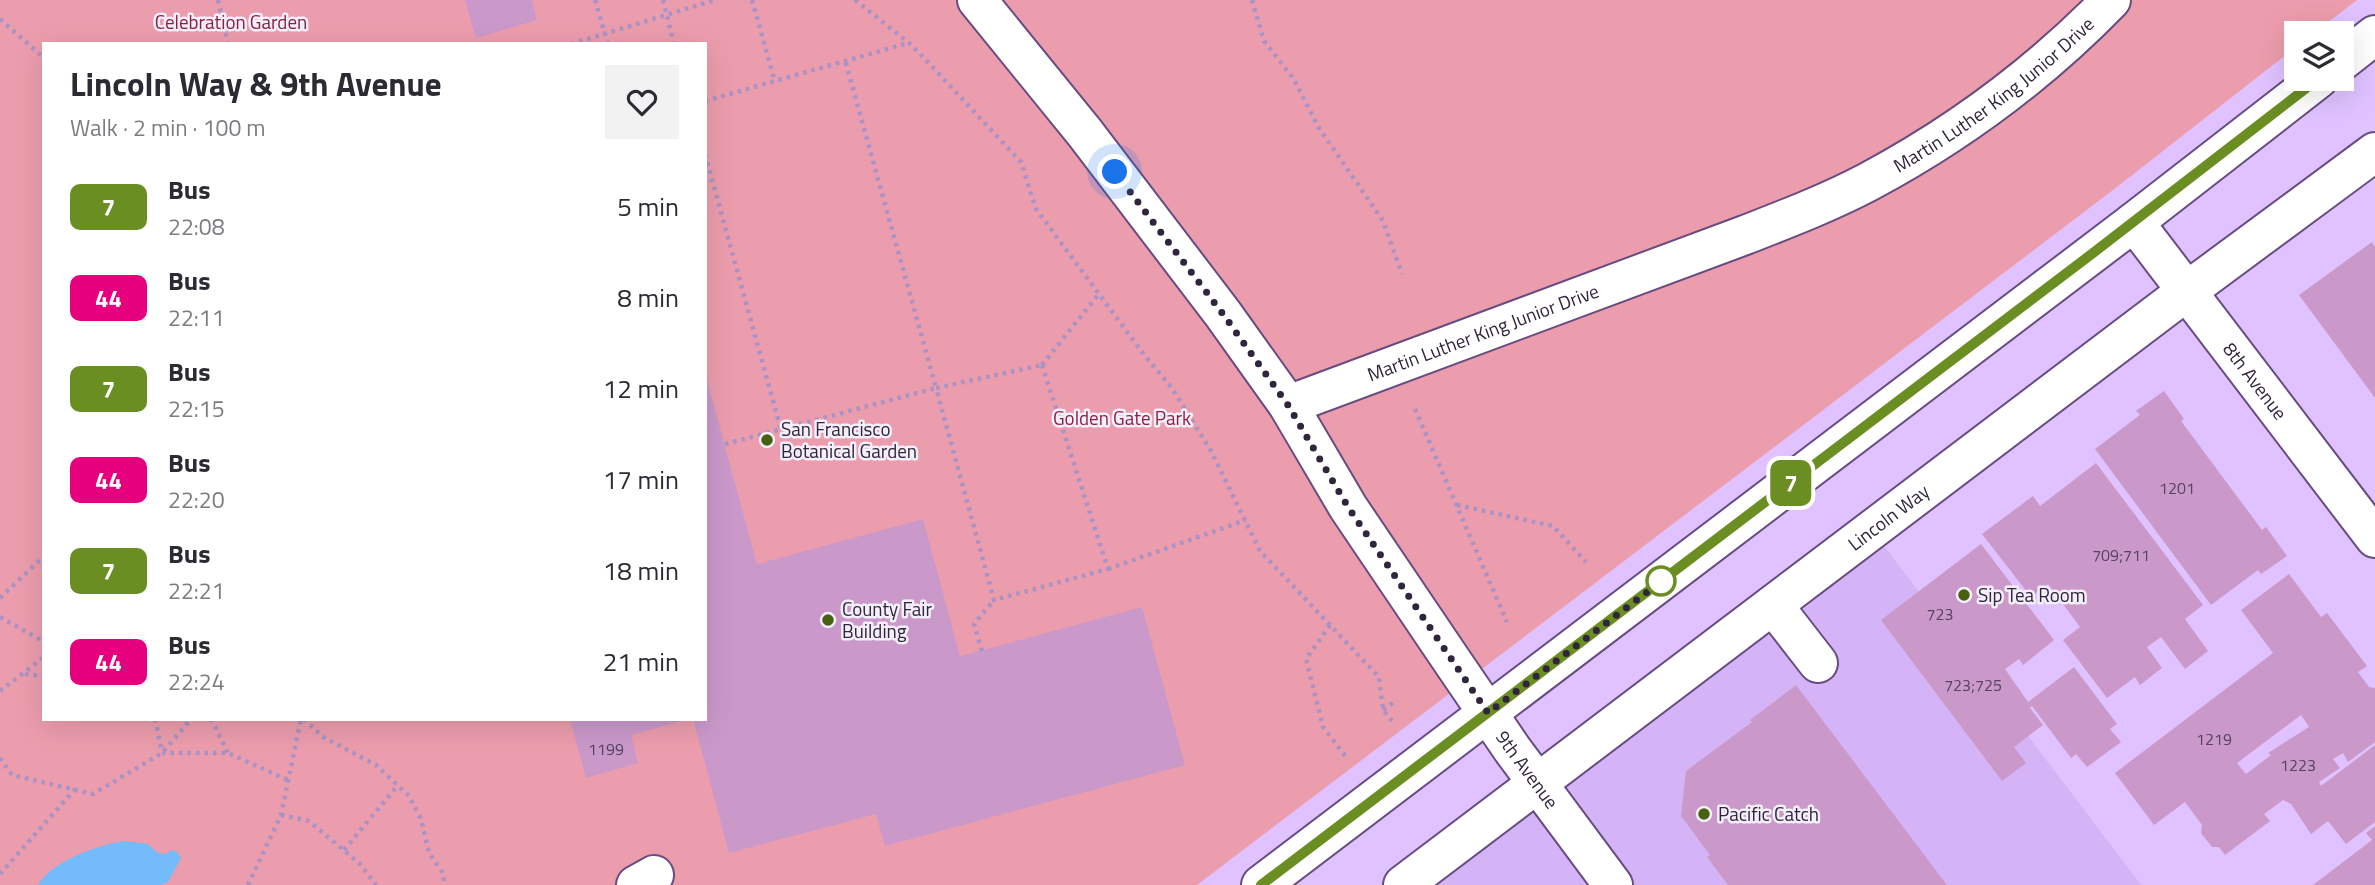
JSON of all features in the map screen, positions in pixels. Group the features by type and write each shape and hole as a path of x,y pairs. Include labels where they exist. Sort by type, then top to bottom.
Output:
{"main road":[{"path":"977,0 1159,229 1288,405"},
{"name":"Martin Luther King Junior Drive","path":"1288,405 1805,212 1867,183 1978,115 2080,32 2111,0"},
{"path":"2354,52 2375,35"},
{"path":"1261,885 2303,91"},
{"name":"Lincoln Way","path":"1402,885 2375,152"},
{"name":"8th Avenue","path":"2134,222 2375,538"},
{"name":"9th Avenue","path":"1288,405 1348,507 1488,713 1613,885"},
{"path":"1773,605 1818,663"}],"path":[{"path":"218,0 228,42"},
{"path":"594,0 607,42"},
{"path":"663,0 674,42"},
{"path":"578,42 715,0"},
{"path":"752,0 775,82"},
{"path":"855,0 909,43 1021,162 1036,209 1172,388 1211,451 1260,551 1379,677 1383,710 1392,721"},
{"path":"1252,0 1264,41 1293,78 1319,128 1382,221 1402,274"},
{"path":"0,19 42,56"},
{"path":"707,100 909,43"},
{"path":"845,60 995,600"},
{"path":"707,161 781,430"},
{"path":"725,444 936,388 1042,365 1099,295"},
{"path":"1042,365 1108,569"},
{"path":"1411,402 1507,622"},
{"path":"1457,504 1553,526 1586,562"},
{"path":"982,650 974,624 995,600 1108,569 1246,520"},
{"path":"0,598 42,557"},
{"path":"0,617 42,641"},
{"path":"1330,625 1306,659 1323,727 1346,757"},
{"path":"0,691 42,659"},
{"path":"25,674 42,676"},
{"path":"1383,710 1397,700"},
{"path":"155,721 162,753"},
{"path":"0,758 12,775 93,794 162,753 189,721"},
{"path":"212,721 228,753"},
{"path":"248,885 281,815 303,721"},
{"path":"305,721 323,737 376,765 409,796 421,819 429,853 442,872 445,885"},
{"path":"162,753 228,753 288,780"},
{"path":"344,850 398,785"},
{"path":"0,874 75,789"},
{"path":"281,815 309,821 360,864 376,885"}],"shaded area":[{"path":"1872,530 2141,885 1403,885"}],"green space":[{"name":"Golden Gate Park","path":"0,0 2357,0 2330,21 2284,21 2284,56 2113,190 1197,885 0,885"}],"water":[{"path":"124,841 148,844 158,853 166,854 172,850 177,852 181,858 168,882 161,885 38,885 45,876 65,862 89,850"}],"building":[{"path":"465,0 532,0 537,20 476,38"},
{"path":"2372,242 2375,247 2375,398 2299,295"},
{"name":"County Fair Building","path":"707,380 757,564 923,519 960,656 1142,607 1185,765 885,846 876,814 729,853 694,721 707,721"},
{"path":"2164,391 2184,419 2181,421 2262,530 2266,527 2287,556 2261,574 2258,570 2211,605 2095,449 2140,415 2136,411"},
{"path":"2096,463 2203,605 2185,619 2208,651 2185,669 2161,637 2147,647 2162,668 2140,685 2135,677 2107,698 2063,640 2080,627 2048,584 2031,597 1982,534 2033,496 2040,506"},
{"path":"1981,544 2054,640 2023,665 2019,659 2005,669 2028,702 2074,667 2117,724 2110,729 2121,742 2087,767 2076,754 2071,758 2032,706 2030,708 2043,725 2014,747 2026,763 2002,781 1881,620"},
{"path":"2289,574 2321,617 2327,613 2367,666 2358,672 2369,687 2375,688 2375,742 2348,762 2343,753 2333,759 2340,768 2319,782 2321,786 2375,745 2375,822 2346,844 2328,821 2311,834 2291,804 2283,800 2264,814 2270,821 2225,855 2219,847 2212,847 2201,833 2202,825 2185,802 2154,825 2115,773 2273,653 2241,610","holes":["2301,715 2309,727 2268,753 2271,755 2246,774 2237,763"]},
{"path":"1796,685 1947,885 1728,885 1681,816 1686,771"},
{"path":"571,721 682,721 631,735 638,763 586,778"},
{"path":"2375,826 2375,885 2313,885 2372,840 2366,833"}],"bus line":[{"name":"7","path":"1261,885 2302,91"}],"place":[{"name":"San Francisco Botanical Garden","path":"767,440"},
{"name":"Sip Tea Room","path":"1964,595"},
{"name":"County Fair Building","path":"828,620"},
{"name":"Pacific Catch","path":"1704,814"}],"route":[{"path":"1115,172 1288,405 1348,507 1488,713 1672,573 1661,581"}],"park label":[{"name":"Celebration Garden","path":"231,22"}]}
